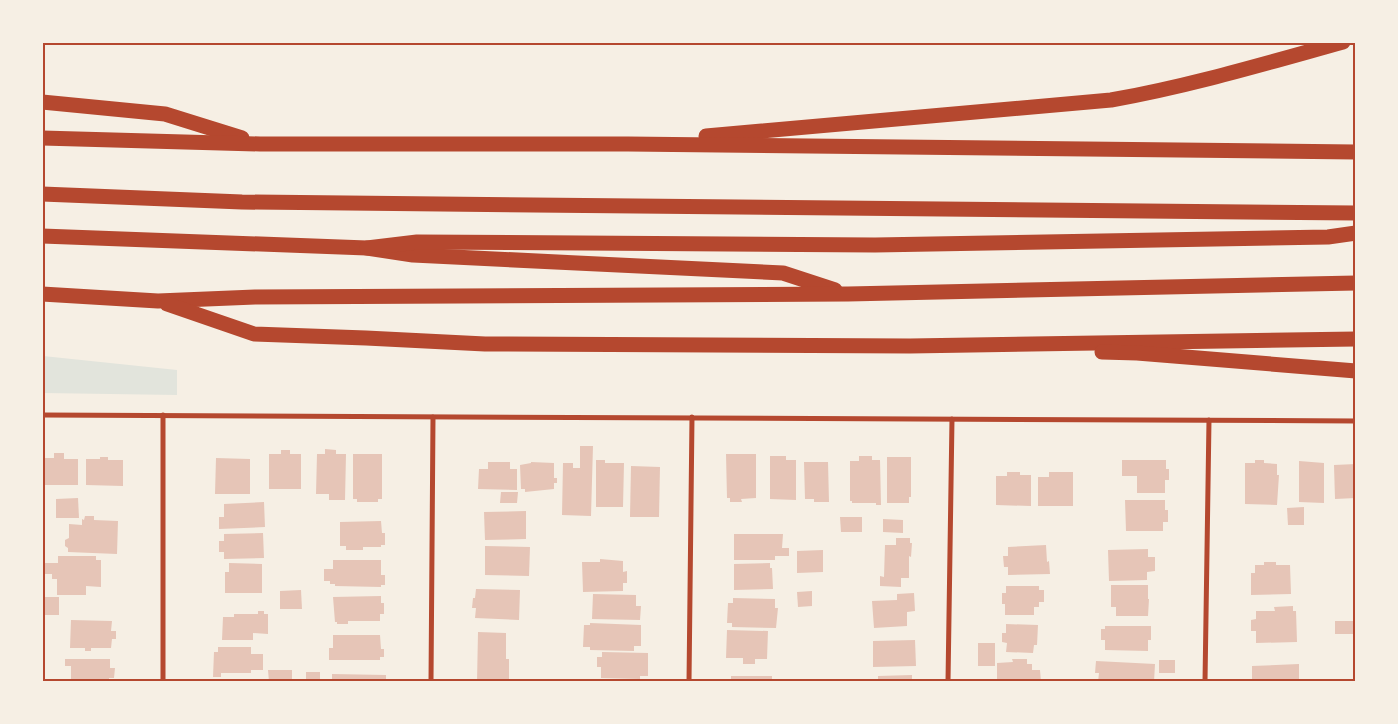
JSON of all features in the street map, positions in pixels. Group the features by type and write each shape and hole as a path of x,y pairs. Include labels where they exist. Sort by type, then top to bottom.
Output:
{"highway":[{"path":"628,144 1111,100 1203,79 1344,42"},
{"path":"42,102 165,114 260,144"},
{"path":"42,138 260,144 628,144 1356,152"},
{"path":"42,194 242,202 1356,213"},
{"path":"367,248 417,242 875,245 1318,238 1356,233"},
{"path":"42,236 367,248 413,255 783,273 848,294"},
{"path":"42,294 158,301 265,297 848,294 1356,283"},
{"path":"158,301 254,334 485,344 910,346 1356,338"},
{"path":"910,346 1137,353 1356,371"}],"street":[{"path":"42,415 1356,421"},
{"path":"163,416 163,682"},
{"path":"431,682 433,417"},
{"path":"688,682 692,417"},
{"path":"948,682 952,419"},
{"path":"1205,682 1209,420"}],"shaded area":[{"path":"43,356 177,370 177,395 43,393"}],"building":[{"path":"580,446 593,446 591,516 562,515 563,463 573,463 573,468 580,468"},
{"path":"325,449 336,450 336,454 346,454 345,500 329,500 329,494 316,494 317,454 325,454"},
{"path":"281,450 290,450 290,454 301,454 301,489 269,489 269,454 281,454"},
{"path":"54,453 64,453 64,459 78,459 78,485 42,485 42,458 54,458"},
{"path":"353,454 382,454 382,499 378,499 378,502 357,502 357,499 353,499"},
{"path":"726,454 756,454 756,498 741,499 742,502 730,502 730,498 727,498"},
{"path":"770,456 786,456 786,460 796,460 796,500 770,499"},
{"path":"859,456 872,456 872,460 880,460 881,505 876,505 876,503 852,503 850,501 850,461 859,461"},
{"path":"100,457 108,457 108,460 123,460 123,486 86,485 86,459 100,459"},
{"path":"887,457 911,457 911,497 909,497 909,503 887,503"},
{"path":"216,458 250,459 250,494 215,494"},
{"path":"596,460 605,460 605,463 624,463 623,507 596,507"},
{"path":"1122,460 1166,460 1166,469 1169,469 1169,480 1165,480 1165,493 1137,493 1137,476 1122,476"},
{"path":"1255,460 1264,460 1264,463 1277,464 1277,475 1279,475 1277,505 1245,504 1245,463 1255,463"},
{"path":"1299,461 1324,463 1324,503 1299,502"},
{"path":"488,462 510,462 510,469 517,469 517,490 478,489 479,469 488,469"},
{"path":"531,462 554,463 554,478 557,478 557,483 554,483 554,489 525,492 525,489 521,489 520,465"},
{"path":"804,462 828,462 829,502 814,502 814,499 805,499"},
{"path":"1356,464 1356,498 1335,499 1334,465"},
{"path":"631,466 660,467 659,517 630,517"},
{"path":"1007,472 1020,472 1020,475 1031,475 1031,506 996,505 996,476 1007,476"},
{"path":"1049,472 1073,472 1073,506 1038,506 1038,477 1049,477"},
{"path":"501,492 518,492 517,503 500,503"},
{"path":"78,498 79,518 56,518 56,499"},
{"path":"1125,500 1165,500 1165,510 1168,510 1168,522 1163,522 1163,531 1126,531"},
{"path":"264,502 265,527 219,529 219,517 224,517 224,504"},
{"path":"1304,507 1304,525 1288,525 1287,508"},
{"path":"526,511 526,539 485,540 484,512"},
{"path":"85,516 94,516 94,520 118,521 117,554 68,552 65,540 69,538 69,524 82,525 82,519 84,520"},
{"path":"840,517 862,517 862,532 841,532"},
{"path":"883,519 903,520 903,533 883,532"},
{"path":"381,521 382,533 385,533 385,545 381,545 381,547 363,547 363,550 346,550 346,546 340,546 340,522"},
{"path":"263,533 264,558 224,559 224,552 219,552 219,541 224,541 224,534"},
{"path":"734,534 783,534 782,548 789,548 789,556 775,556 775,560 734,560"},
{"path":"896,538 910,538 910,543 912,543 911,557 909,556 909,578 901,578 901,587 880,586 880,576 884,577 885,545 896,545"},
{"path":"1046,545 1050,574 1008,575 1008,567 1004,567 1003,556 1008,556 1008,547"},
{"path":"485,546 530,547 529,576 485,575"},
{"path":"1148,549 1148,557 1155,557 1155,571 1147,572 1147,580 1109,581 1108,550"},
{"path":"823,550 823,572 797,573 797,551"},
{"path":"58,556 96,556 96,560 101,560 101,587 86,586 86,595 57,595 57,579 52,579 52,574 45,574 45,563 58,563"},
{"path":"600,559 623,561 623,572 627,571 627,583 623,583 623,591 583,592 582,562 600,562"},
{"path":"333,560 381,560 381,575 385,575 385,585 381,585 381,587 335,586 335,584 330,584 330,581 324,581 324,569 333,569"},
{"path":"1264,562 1276,562 1276,565 1290,565 1291,594 1251,595 1251,573 1255,573 1255,565 1264,565"},
{"path":"229,563 262,564 262,593 225,593 225,572 229,572"},
{"path":"770,563 773,589 734,590 734,564"},
{"path":"1111,585 1148,585 1148,616 1116,616 1116,607 1111,607"},
{"path":"1006,586 1039,586 1039,590 1044,590 1044,602 1039,602 1039,607 1034,607 1034,615 1005,615 1002,593 1006,593"},
{"path":"476,589 520,590 519,620 475,618 476,608 472,608"},
{"path":"301,590 302,609 280,609 280,591"},
{"path":"812,591 812,606 798,607 797,592"},
{"path":"914,593 915,611 907,612 907,626 874,628 872,601 897,600 897,594"},
{"path":"593,594 636,595 636,606 641,606 640,620 592,619"},
{"path":"381,596 381,603 384,603 384,614 380,614 380,621 348,621 348,624 337,624 335,622 333,597"},
{"path":"42,597 59,597 59,615 42,615"},
{"path":"733,598 775,599 775,608 778,608 776,628 732,627 732,623 727,623 728,603 733,603"},
{"path":"1293,606 1293,611 1296,611 1297,642 1256,643 1256,631 1251,631 1251,620 1256,619 1256,611 1275,611 1274,607"},
{"path":"258,611 264,611 264,614 268,614 268,634 253,633 253,640 222,640 223,617 234,617 234,614 258,614"},
{"path":"71,620 112,621 111,631 116,631 116,639 112,639 111,648 91,648 91,651 85,651 85,648 70,648"},
{"path":"1335,621 1355,621 1355,634 1335,634"},
{"path":"590,623 641,625 641,646 634,646 634,651 590,650 590,647 583,647 584,625 590,625"},
{"path":"1006,624 1038,625 1037,645 1034,645 1033,653 1006,652 1007,643 1002,642 1002,633 1006,633"},
{"path":"1105,626 1151,626 1151,640 1148,640 1148,651 1105,650 1105,640 1101,640 1101,629 1105,629"},
{"path":"727,630 768,631 767,659 755,659 755,664 743,664 743,658 726,658"},
{"path":"478,632 506,633 506,659 509,659 509,682 477,682"},
{"path":"333,635 380,635 381,649 384,649 384,657 380,657 380,660 329,660 329,648 333,648"},
{"path":"915,640 916,666 873,667 873,641"},
{"path":"978,643 995,643 995,666 978,666"},
{"path":"218,647 251,647 251,654 263,654 263,670 251,670 251,673 221,673 221,677 213,677 214,652 218,652"},
{"path":"602,652 648,653 648,676 640,676 640,679 601,678 601,667 597,667 597,657 602,657"},
{"path":"65,659 110,659 110,668 115,668 114,678 109,678 109,682 71,682 71,666 65,666"},
{"path":"1012,659 1027,659 1027,664 1032,664 1032,670 1040,670 1041,682 1001,682 1001,680 997,680 997,663 1013,662"},
{"path":"1159,660 1175,660 1175,673 1159,673"},
{"path":"1096,661 1155,664 1154,682 1098,682 1099,673 1095,673"},
{"path":"1299,664 1299,682 1252,682 1252,666"},
{"path":"268,670 292,670 292,682 269,682"},
{"path":"306,672 320,672 320,682 306,682"},
{"path":"332,674 386,675 386,682 332,682"},
{"path":"912,675 912,682 878,682 878,676"},
{"path":"731,676 772,676 772,682 731,682"}]}
